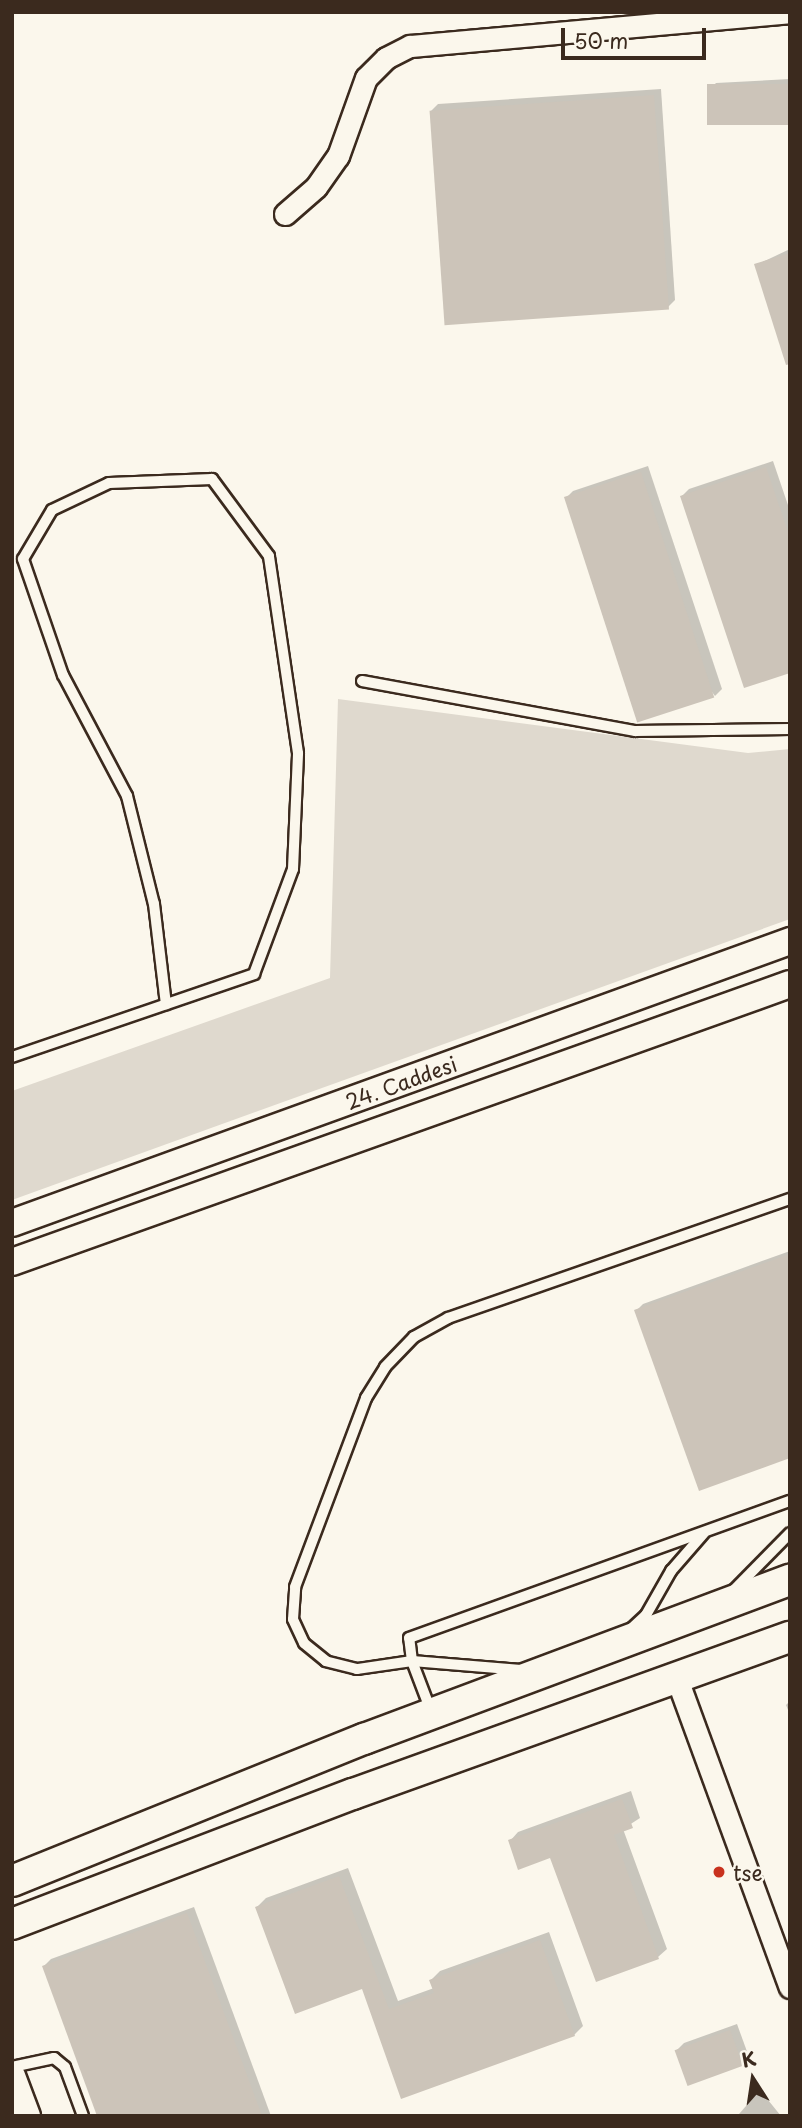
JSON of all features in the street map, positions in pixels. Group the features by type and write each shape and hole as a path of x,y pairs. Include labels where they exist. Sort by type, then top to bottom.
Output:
{"main road":[{"path":"12,1881 432,1714 790,1580"},
{"path":"12,1924 353,1794 790,1637"},
{"path":"12,1951 40,1913"}],"street":[{"path":"285,214 316,187 338,156 366,78 386,58 410,46 789,12"},
{"name":"24. Caddesi","path":"12,1223 790,941"},
{"name":"24. Caddesi","path":"12,1262 790,984"},
{"path":"677,1679 790,1987"},
{"path":"12,2076 27,2116"}],"lane":[{"path":"12,1057 254,974 293,869 298,753 269,556 212,479 109,483 52,510 23,559 63,675 127,796 154,904 166,1004"},
{"path":"362,681 635,731 790,729"},
{"path":"545,1671 412,1661 357,1669 326,1661 304,1643 293,1619 295,1587 366,1398 386,1367 414,1337 448,1318 790,1199"},
{"path":"432,1714 412,1661 409,1638 790,1501"},
{"path":"612,1646 646,1615 671,1571 705,1531"},
{"path":"720,1606 790,1534"},
{"path":"12,2067 54,2058 65,2067 83,2116"}],"shaded area":[{"path":"338,699 748,753 790,749 790,919 12,1200 12,1091 330,978"}],"building":[{"path":"707,84 790,84 790,125 707,125"},
{"path":"654,95 669,309 445,325 430,111"},
{"path":"790,253 790,364 786,365 754,264"},
{"path":"766,467 790,538 790,673 744,688 680,496"},
{"path":"641,472 714,697 637,722 564,497"},
{"path":"790,1254 790,1458 699,1491 634,1310"},
{"path":"622,1799 633,1828 614,1835 659,1959 596,1982 550,1858 518,1870 508,1840"},
{"path":"339,1876 389,2009 434,1993 429,1980 540,1940 575,2036 401,2099 362,1989 295,2014 255,1907"},
{"path":"187,1913 262,2116 97,2116 42,1966"},
{"path":"730,2030 743,2066 688,2086 675,2050"}],"place":[{"name":"tse","path":"719,1872"}]}
